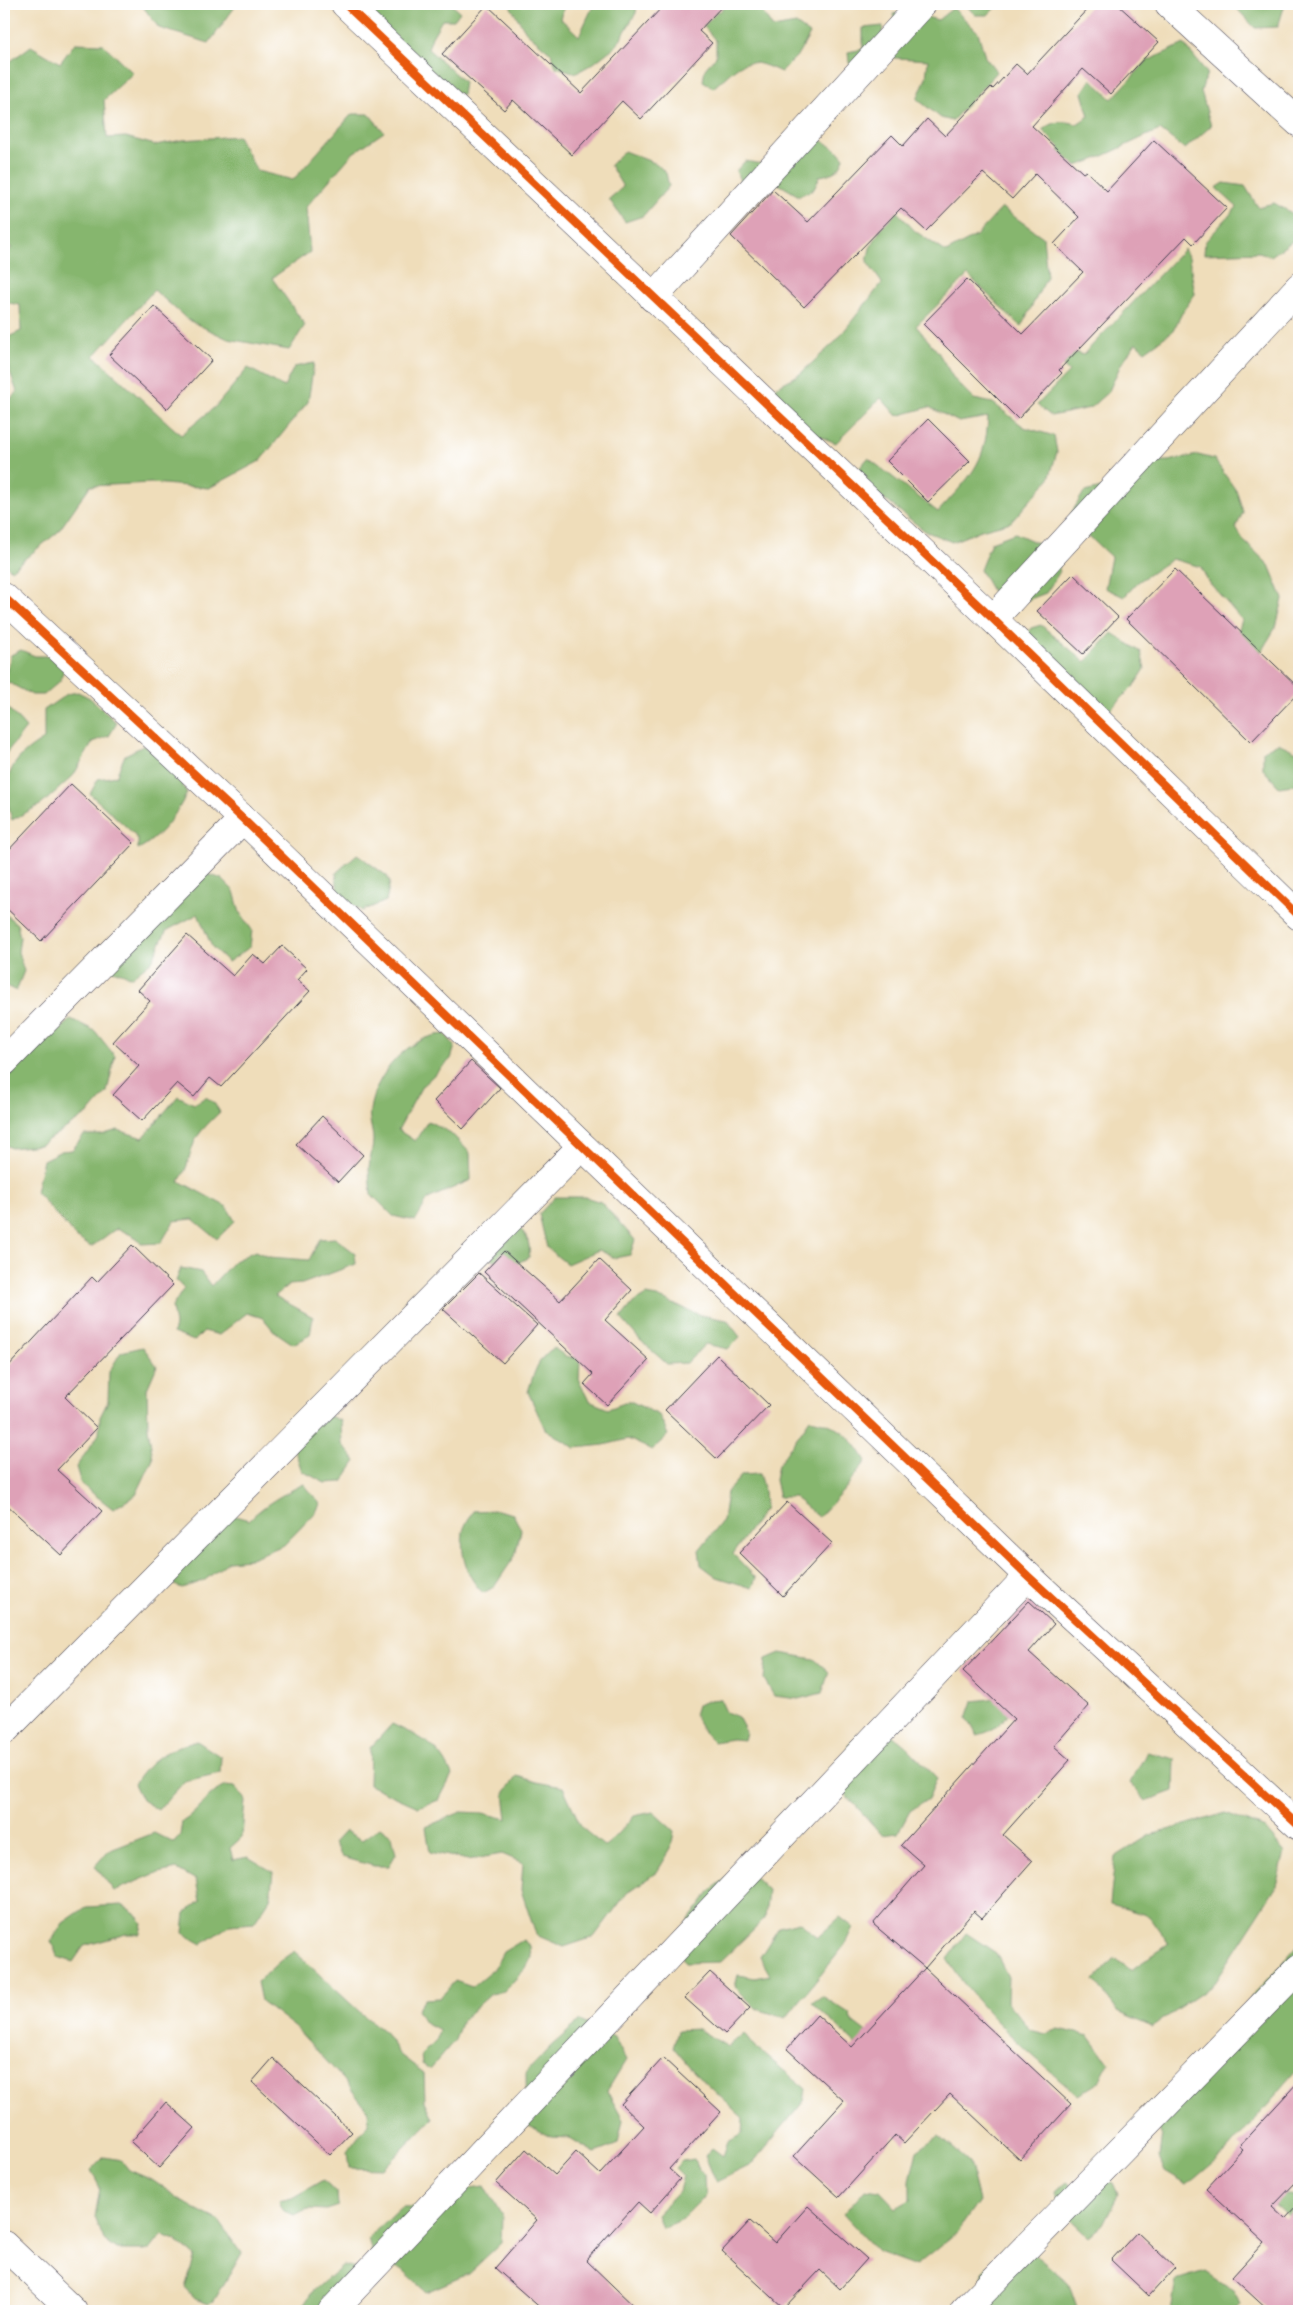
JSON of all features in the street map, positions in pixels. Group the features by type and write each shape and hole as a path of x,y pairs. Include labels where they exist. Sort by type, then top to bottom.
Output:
{"street":[{"path":"345,4 993,619 1299,916"},
{"path":"653,298 922,4"},
{"path":"1169,4 1299,123"},
{"path":"993,619 1299,287"},
{"path":"4,597 243,819 1028,1576 1299,1826"},
{"path":"4,1062 243,819"},
{"path":"4,1732 582,1147"},
{"path":"332,2311 1028,1576"},
{"path":"964,2311 1299,1968"},
{"path":"4,2245 73,2311"}],"green space":[{"path":"141,4 237,4 209,43 159,28"},
{"path":"342,4 411,4 412,8 419,4 451,4 460,12 454,20 442,20 432,37 428,49 464,82 462,95 439,84"},
{"path":"509,4 565,4 560,18 579,36 594,4 637,4 636,13 617,45 594,63 576,73 556,67 551,53 526,32"},
{"path":"694,4 710,4 719,12 728,4 757,4 773,28 796,24 810,34 798,55 781,72 758,63 744,64 737,67 713,88 703,81 705,69 716,56 716,41 701,23"},
{"path":"965,4 998,5 988,15 975,15"},
{"path":"1235,4 1285,4 1278,27 1255,28"},
{"path":"953,8 978,32 985,57 997,72 952,121 941,118 917,99 926,78 928,60 881,57 859,70 849,63 848,52 863,49 863,28 883,26 881,46 898,39 893,14 907,12 938,20"},
{"path":"75,43 103,44 133,73 104,100 107,138 126,137 155,145 183,140 238,136 257,171 293,180 352,114 369,114 384,132 353,153 306,207 310,252 272,278 305,325 289,350 228,339 188,320 154,290 94,356 181,435 216,406 248,368 284,387 294,367 314,363 308,402 260,461 209,488 152,483 90,486 58,532 11,570 4,563 4,406 17,392 4,355 4,339 21,331 20,305 4,302 4,254 12,248 4,243 4,66 31,46 60,63"},
{"path":"1184,44 1207,73 1201,91 1211,126 1185,149 1160,130 1080,165 1068,168 1059,160 1060,148 1042,130 1059,122 1077,124 1089,116 1082,93 1091,79 1112,99 1147,61"},
{"path":"812,135 836,149 844,158 835,171 820,176 814,189 799,196 770,179 741,183 736,171 745,161 763,164"},
{"path":"624,151 657,164 666,173 669,186 643,216 625,222 609,199 623,187 610,165"},
{"path":"1224,183 1245,186 1258,207 1274,203 1297,216 1294,240 1271,256 1259,252 1204,254 1205,242 1237,207 1216,188"},
{"path":"877,190 915,231 946,252 976,236 1002,208 1043,237 1047,277 1021,327 968,275 916,326 938,352 954,379 974,399 993,403 1024,427 1054,436 1057,452 1049,479 1011,522 981,530 952,542 925,531 874,491 856,472 868,458 938,512 974,470 984,448 988,417 959,422 929,407 897,416 881,398 836,443 761,413 774,388 800,374 836,341 882,283 867,262 870,248 881,229"},
{"path":"1184,249 1189,258 1195,294 1183,311 1173,331 1145,351 1136,343 1121,364 1109,391 1090,408 1051,416 1037,405 1069,372 1038,343 1056,345 1083,355"},
{"path":"1198,455 1214,459 1237,492 1243,512 1236,528 1244,541 1269,565 1283,599 1276,627 1259,655 1234,643 1242,620 1208,581 1201,567 1172,559 1138,582 1124,597 1105,588 1111,557 1093,540 1066,522 1084,492 1111,486 1131,461 1168,461"},
{"path":"1015,533 1053,550 1059,563 1059,573 1046,593 1017,604 996,598 980,570 991,542"},
{"path":"1041,625 1085,662 1112,633 1141,652 1145,669 1134,686 1108,712 1016,646 1031,628"},
{"path":"21,650 35,656 49,656 64,669 60,681 44,695 32,695 4,680 11,655"},
{"path":"78,692 90,698 117,723 109,736 93,742 73,776 42,804 12,820 7,793 10,772 23,755 44,739 44,710 67,694"},
{"path":"8,708 26,728 4,756 4,711"},
{"path":"1278,743 1299,753 1299,784 1279,787 1263,769 1263,751"},
{"path":"145,745 178,777 187,793 167,825 146,845 138,849 138,840 133,833 90,794 98,779 116,776 125,755"},
{"path":"357,854 387,876 390,882 386,901 362,911 338,896 336,873"},
{"path":"205,873 222,879 234,891 240,913 252,930 250,947 228,962 212,947 198,914 166,931 152,961 132,977 110,969"},
{"path":"4,913 17,924 20,937 18,952 24,971 16,991 4,985"},
{"path":"71,1019 95,1031 115,1056 107,1092 89,1113 40,1145 11,1148 4,1144 4,1060 23,1056 41,1046"},
{"path":"445,1034 455,1046 451,1059 422,1086 398,1130 415,1141 428,1121 451,1133 470,1153 471,1180 428,1199 415,1221 393,1216 371,1194 369,1167 373,1140 370,1110 373,1096 379,1083 396,1059 406,1049 418,1042 431,1036"},
{"path":"178,1096 194,1104 206,1097 214,1103 220,1112 197,1137 185,1171 179,1181 227,1207 235,1221 217,1239 193,1219 174,1221 161,1243 141,1244 137,1238 117,1228 91,1247 76,1237 36,1192 43,1160 61,1151 72,1150 84,1135 101,1135 118,1130 143,1138"},
{"path":"555,1197 585,1197 601,1202 635,1240 630,1255 615,1258 599,1250 567,1264 547,1248 539,1214"},
{"path":"519,1228 525,1234 528,1241 529,1257 509,1268 482,1254"},
{"path":"335,1238 355,1253 356,1264 302,1284 289,1285 275,1296 313,1317 310,1335 293,1344 274,1331 263,1318 247,1313 219,1335 204,1331 194,1341 173,1333 175,1325 172,1307 184,1288 176,1281 181,1268 201,1272 211,1286 234,1261 255,1251 269,1257 309,1260 320,1239"},
{"path":"646,1295 657,1297 700,1315 727,1320 740,1337 728,1349 705,1344 687,1363 667,1364 640,1340 621,1318 633,1303"},
{"path":"143,1347 157,1366 147,1389 148,1428 153,1459 136,1495 113,1509 81,1484 76,1467 99,1434 100,1417 108,1401 109,1372 121,1352"},
{"path":"554,1348 565,1356 580,1359 579,1381 589,1401 608,1409 630,1401 659,1415 668,1435 652,1450 628,1439 604,1445 575,1448 545,1429 528,1392 540,1361"},
{"path":"327,1415 341,1421 342,1444 356,1461 342,1482 325,1483 302,1471 293,1446"},
{"path":"810,1419 829,1424 844,1433 850,1438 866,1461 845,1489 819,1517 794,1497 779,1497 775,1480 778,1465"},
{"path":"759,1474 764,1490 765,1508 733,1554 756,1578 752,1588 717,1577 701,1565 699,1550 723,1520 727,1492 742,1475"},
{"path":"304,1484 320,1504 316,1512 284,1545 249,1559 229,1561 205,1580 182,1588 162,1580 232,1515 249,1520 261,1509"},
{"path":"497,1510 513,1514 521,1530 515,1556 494,1587 483,1593 477,1587 466,1565 462,1541 463,1532 473,1511"},
{"path":"780,1653 814,1659 829,1672 822,1693 798,1699 774,1696 764,1679 766,1659"},
{"path":"1005,1689 1014,1705 999,1724 989,1731 977,1735 967,1718 973,1701 990,1699"},
{"path":"720,1699 726,1712 738,1717 746,1732 744,1740 732,1739 713,1742 704,1733 694,1715 697,1705 710,1700"},
{"path":"878,1723 907,1747 937,1778 928,1799 910,1811 898,1833 882,1835 838,1786 839,1767 849,1744"},
{"path":"392,1724 435,1748 447,1764 452,1775 439,1800 418,1807 369,1785 370,1748"},
{"path":"197,1741 221,1757 220,1773 185,1781 158,1810 142,1800 134,1784 147,1767 168,1752"},
{"path":"1147,1752 1175,1759 1174,1791 1146,1801 1130,1783"},
{"path":"517,1776 563,1787 582,1828 605,1847 634,1816 653,1812 674,1831 671,1849 657,1872 627,1893 594,1937 564,1947 536,1935 521,1890 523,1863 502,1854 468,1860 430,1852 426,1827 461,1812 483,1813 507,1819 504,1793"},
{"path":"225,1786 235,1787 245,1800 242,1837 230,1848 233,1860 248,1857 273,1872 270,1899 254,1923 230,1925 202,1944 183,1933 185,1913 200,1901 196,1880 177,1869 154,1874 114,1891 95,1866 108,1851 154,1833 174,1843 180,1835 182,1822 213,1794"},
{"path":"1226,1813 1265,1829 1285,1853 1275,1889 1213,1985 1152,2027 1118,2012 1094,1980 1114,1958 1131,1970 1169,1944 1149,1916 1110,1904 1115,1857 1150,1835"},
{"path":"380,1827 392,1836 396,1854 389,1866 374,1866 342,1857 334,1843 345,1831 362,1840"},
{"path":"743,1866 768,1890 765,1918 720,1962 685,1963 679,1950 687,1922 712,1889"},
{"path":"122,1905 135,1913 142,1923 140,1934 126,1934 84,1946 73,1962 58,1957 51,1942 63,1923 86,1907"},
{"path":"840,1917 853,1927 844,1946 786,2018 757,2009 735,1987 738,1975 755,1978 770,1975 760,1957 779,1927 799,1922 818,1937"},
{"path":"966,1933 996,1953 1008,1977 1007,2002 1030,2030 1046,2034 1059,2029 1089,2036 1109,2063 1099,2082 1078,2095 1007,2032 975,1998 947,1959"},
{"path":"523,1940 530,1946 531,1958 526,1968 504,1991 491,1994 462,2020 455,2040 430,2069 422,2064 421,2055 437,2039 439,2030 424,2022 417,2010 425,1999 440,1998 455,1981 472,1987 494,1969 503,1952"},
{"path":"1299,1944 1299,2068 1226,2152 1187,2185 1165,2172 1159,2158 1162,2134 1150,2110"},
{"path":"294,1951 363,2015 384,2031 399,2054 424,2073 425,2101 433,2118 383,2169 349,2168 347,2152 369,2125 368,2111 344,2080 296,2028 261,2001 257,1982"},
{"path":"822,1996 849,2013 852,2022 877,2041 861,2049 812,2003"},
{"path":"580,2021 614,2037 626,2060 607,2091 623,2120 618,2144 595,2153 570,2138 551,2137 527,2125 526,2073 551,2046"},
{"path":"698,2029 728,2047 744,2033 753,2045 806,2089 804,2101 751,2165 716,2182 705,2156 712,2148 723,2156 728,2142 742,2134 743,2118 694,2072 673,2047 678,2030"},
{"path":"939,2136 969,2162 979,2201 958,2231 916,2266 878,2252 843,2214 865,2189 880,2191 896,2208 910,2200 910,2181 917,2151"},
{"path":"104,2157 121,2160 129,2170 152,2180 190,2206 219,2221 242,2253 214,2301 209,2304 195,2299 185,2288 195,2256 175,2240 162,2235 150,2250 117,2250 104,2240 95,2217 100,2188 91,2170"},
{"path":"693,2159 704,2175 705,2196 682,2219 662,2228 657,2214 679,2191 683,2176 675,2168 682,2161"},
{"path":"323,2180 337,2192 338,2206 326,2210 309,2209 294,2215 283,2210 279,2201 292,2198"},
{"path":"1102,2180 1113,2183 1118,2194 1103,2224 1088,2237 1061,2211 1056,2192 1067,2182 1080,2192"},
{"path":"485,2186 502,2216 501,2243 468,2274 426,2292 401,2269 374,2261 368,2238 401,2207 438,2206 463,2189"},
{"path":"1272,2191 1293,2196 1299,2193 1299,2225 1269,2198"},
{"path":"1030,2251 1068,2282 1078,2311 982,2311 985,2305 982,2272 998,2258"},
{"path":"343,2265 356,2268 325,2311 299,2311 311,2293"},
{"path":"1205,2272 1233,2291 1241,2305 1237,2311 1171,2311 1176,2281"}],"building":[{"path":"665,4 724,4 699,31 712,43 641,119 622,101 572,155 513,100 504,110 442,54 487,5 581,93"},
{"path":"1092,4 1117,4 1159,42 1111,94 1083,69 1032,126 1083,173 1086,171 1107,191 1154,140 1227,208 1193,244 1186,237 1059,370 1062,373 1018,419 923,324 967,279 1023,334 1083,272 1054,244 1079,217 1035,174 1012,199 983,173 926,231 901,208 804,307 731,236 773,190 808,222 892,135 903,146 927,119 945,136 991,87 993,89 1016,64 1027,74"},
{"path":"154,306 212,360 167,409 109,355"},
{"path":"928,419 970,461 928,502 887,461"},
{"path":"1175,569 1299,688 1299,692 1251,742 1126,619"},
{"path":"1073,574 1118,617 1083,654 1037,611"},
{"path":"71,784 134,843 41,941 4,906 4,855"},
{"path":"187,935 233,976 253,954 265,964 282,946 307,969 297,980 310,991 221,1087 210,1078 194,1097 177,1083 142,1121 113,1095 139,1066 113,1042 150,1001 138,990"},
{"path":"471,1061 500,1088 463,1129 434,1101"},
{"path":"322,1116 363,1155 338,1182 296,1144"},
{"path":"132,1245 173,1285 65,1397 97,1428 57,1470 102,1511 61,1555 4,1502 4,1371 92,1277 97,1282"},
{"path":"504,1251 560,1301 599,1259 632,1290 605,1320 649,1360 607,1405 584,1384 593,1374 484,1272"},
{"path":"479,1273 537,1325 503,1363 443,1309"},
{"path":"717,1355 769,1405 717,1459 665,1410"},
{"path":"787,1502 832,1543 783,1596 739,1553"},
{"path":"1029,1601 1054,1624 1029,1652 1089,1706 1054,1746 1070,1760 1003,1835 1032,1861 982,1918 974,1911 925,1968 873,1924 924,1865 901,1845 1014,1719 963,1671"},
{"path":"925,1968 1071,2104 1020,2160 950,2094 904,2143 895,2135 839,2197 794,2156 844,2101 787,2049 817,2015 852,2047"},
{"path":"710,1972 750,2008 725,2034 685,1998"},
{"path":"273,2058 352,2132 330,2155 252,2082"},
{"path":"663,2058 721,2112 669,2169 680,2179 650,2213 638,2202 586,2260 639,2311 544,2311 495,2268 537,2220 496,2183 526,2149 555,2175 576,2152 600,2174 644,2126 621,2104"},
{"path":"1299,2081 1299,2179 1272,2207 1285,2219 1299,2204 1299,2311 1269,2311 1232,2277 1264,2242 1206,2189 1243,2149 1239,2146"},
{"path":"166,2102 195,2128 159,2168 131,2142"},
{"path":"808,2206 867,2259 840,2289 820,2270 784,2308 722,2251 750,2221 775,2243"},
{"path":"1137,2232 1175,2268 1149,2296 1111,2260"}],"cycle path":[{"path":"345,4 993,619 1299,916"},
{"path":"4,597 243,819 1028,1576 1299,1826"}]}
